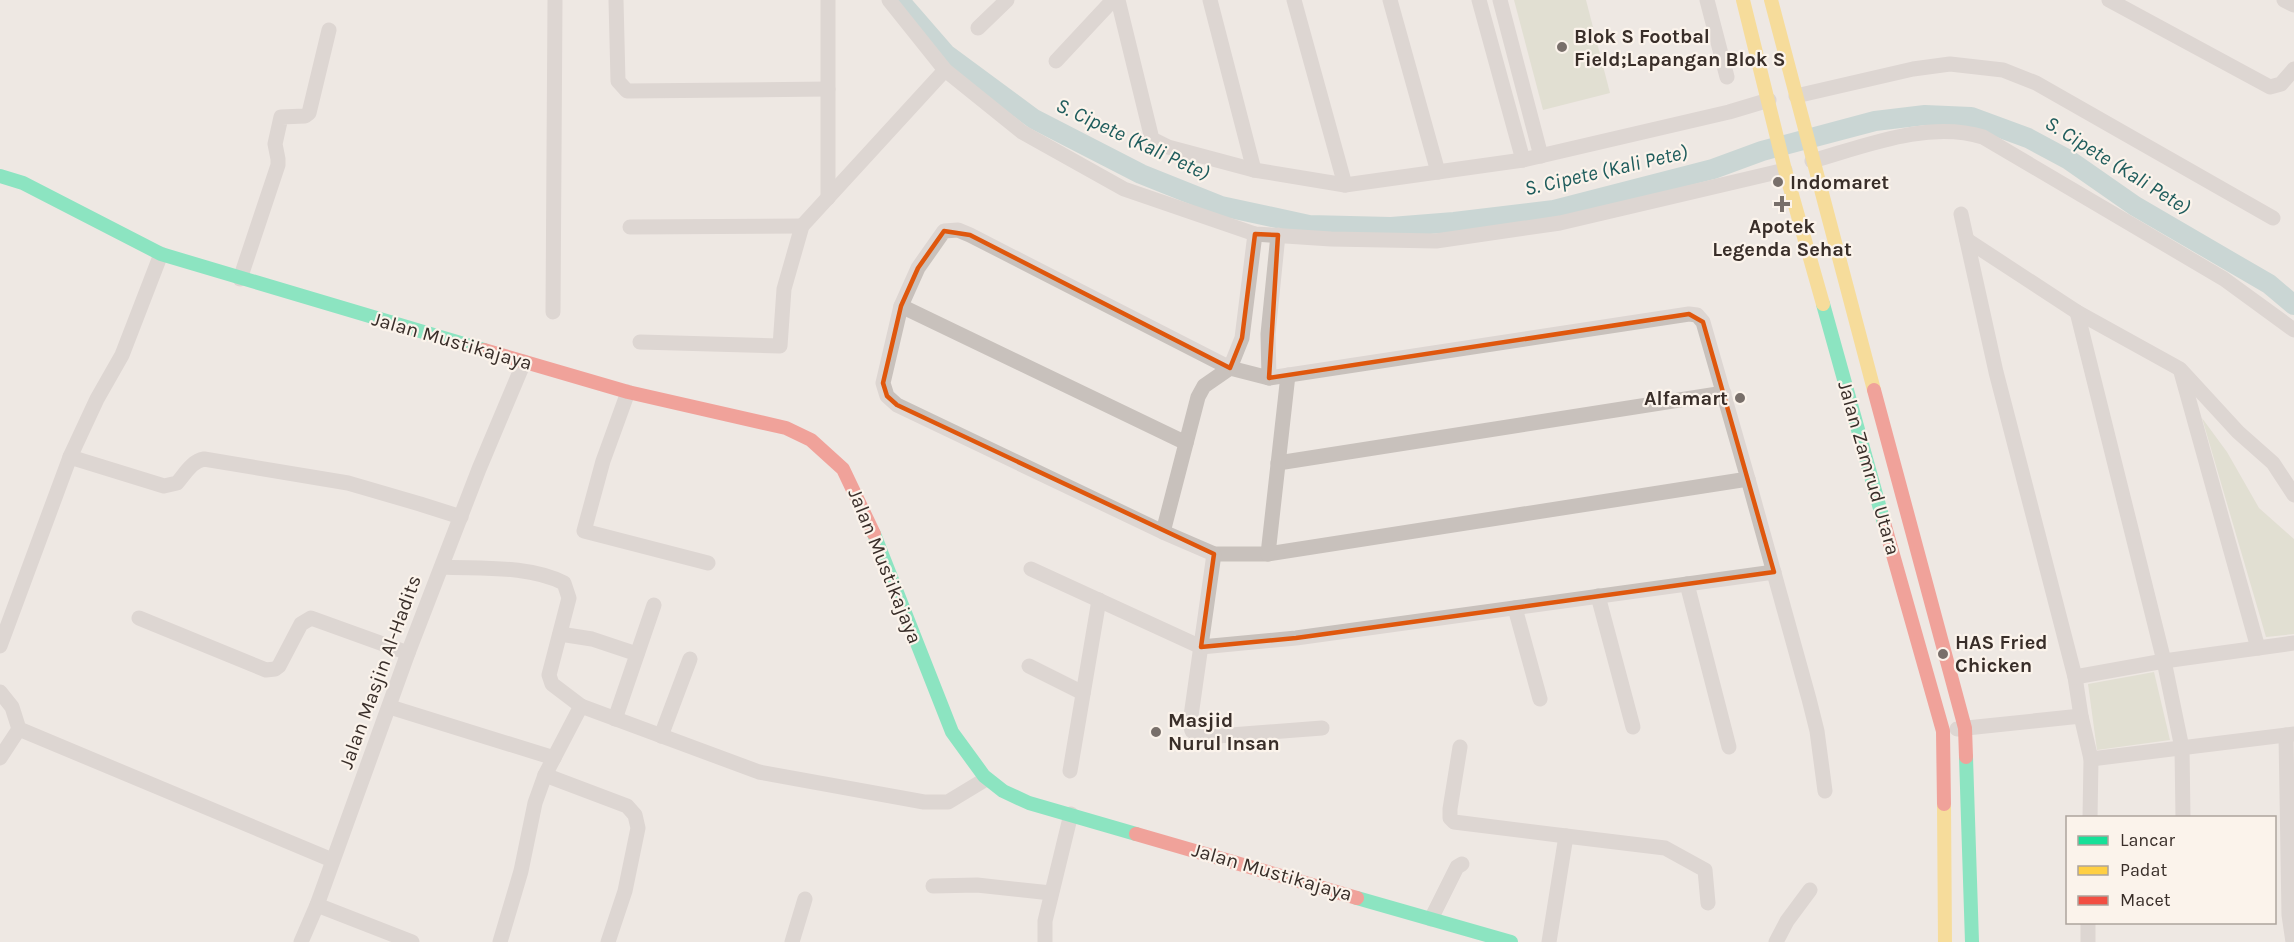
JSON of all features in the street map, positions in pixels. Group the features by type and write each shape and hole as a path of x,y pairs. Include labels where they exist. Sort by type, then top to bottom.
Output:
{"street":[{"path":"554,312 555,0"},
{"path":"616,0 618,81 627,91 828,89"},
{"path":"828,0 828,198"},
{"path":"889,0 945,70 1022,132 1124,189 1255,234 1331,239 1437,241 1560,223 1784,164"},
{"path":"978,28 1007,0"},
{"path":"1056,61 1113,0"},
{"path":"1118,0 1152,139 1168,147 1254,170 1345,185 1523,160 1770,104"},
{"path":"1210,0 1254,170"},
{"path":"1294,0 1345,185"},
{"path":"1390,0 1438,172"},
{"path":"1479,0 1523,160"},
{"path":"1500,0 1542,156"},
{"path":"1707,0 1727,77"},
{"name":"Jalan Zamrud Utara","path":"1743,0 1784,164 1942,732 1945,942"},
{"name":"Jalan Zamrud Utara","path":"1771,0 1965,728 1972,942"},
{"path":"2109,0 2270,87 2281,84 2294,69"},
{"path":"2284,0 2294,5"},
{"path":"240,279 278,165 279,159 275,144 281,117 305,116 309,113 329,30"},
{"path":"1797,98 1923,68 1950,64 2003,70 2036,83 2273,218"},
{"path":"640,342 780,346 784,289 802,226 945,70"},
{"path":"1812,159 1925,133 1952,130 1983,137 2224,279 2294,330"},
{"name":"Jalan Mustikajaya","path":"0,176 23,183 161,254 628,392 786,428 811,440 843,469 881,550 952,732 986,779 998,790 1013,797 1510,942"},
{"path":"1961,214 1996,372 2075,677 2091,759 2090,816"},
{"path":"630,227 802,226"},
{"path":"1748,479 1268,555 1214,554 897,405 887,396 883,383 901,306 918,268 944,231 957,230 970,234 1230,368 1269,378 1689,314 1697,315 1703,322 1724,393 1774,572 1809,699 1817,731 1826,791"},
{"path":"1163,532 1198,397 1204,386 1230,368 1242,338 1255,234"},
{"path":"1269,378 1268,334 1278,234"},
{"path":"1968,240 2077,312 2180,369 2238,432 2272,463 2294,495"},
{"path":"0,645 70,457 97,399 122,355 161,254"},
{"path":"901,306 1186,443"},
{"path":"2077,312 2164,661 2182,748 2183,816"},
{"name":"Jalan Masjin Al-Hadits","path":"302,942 408,653 524,362"},
{"path":"2180,369 2258,648"},
{"path":"1268,555 1288,375"},
{"path":"628,392 603,461 584,531 708,563"},
{"path":"1278,463 1724,393"},
{"path":"70,457 164,486 177,483 192,465 204,459 348,483 460,518"},
{"path":"1214,554 1190,723 1196,734 1205,737 1322,728"},
{"path":"442,567 535,573 564,583 569,598 549,675 552,684 581,706 759,772 924,802 948,802 986,779"},
{"path":"1031,569 1201,647 1296,639 1774,572"},
{"path":"1687,584 1729,747"},
{"path":"1598,596 1633,727"},
{"path":"1070,771 1099,600"},
{"path":"615,719 654,605"},
{"path":"1515,608 1540,699"},
{"path":"140,618 266,670 276,669 279,666 301,624 311,618 408,653"},
{"path":"560,634 592,639 637,654"},
{"path":"2075,677 2164,661 2294,644"},
{"path":"661,736 690,659"},
{"path":"1029,666 1083,693"},
{"path":"0,692 12,707 19,729 332,860"},
{"path":"500,942 521,871 535,802 545,775 581,706"},
{"path":"390,707 554,758"},
{"path":"1942,732 2081,716"},
{"path":"0,758 19,729"},
{"path":"2091,759 2290,735 2282,916 2293,942"},
{"path":"1460,747 1450,809 1450,819 1454,822 1665,848 1706,870 1708,903"},
{"path":"545,775 627,806 635,815 638,828 629,870 608,942"},
{"path":"1045,942 1045,921 1071,814"},
{"path":"1549,942 1566,836"},
{"path":"1431,919 1457,867 1462,864"},
{"path":"933,886 977,885 1051,893"},
{"path":"1776,942 1787,921 1810,890"},
{"path":"792,942 805,899"},
{"path":"317,905 412,942"},
{"path":"2088,924 2088,942"}],"highlighted area":[{"path":"944,231 970,235 1230,368 1242,338 1255,234 1278,235 1269,378 1689,314 1703,322 1774,572 1296,638 1201,647 1214,554 897,405 887,396 883,383 901,306 918,268"}],"green space":[{"name":"Blok S Footbal Field;Lapangan Blok S","path":"1514,0 1586,0 1610,93 1543,110"},
{"path":"2202,418 2227,452 2259,508 2294,539 2294,634 2266,637"},
{"path":"2154,672 2170,740 2097,750 2088,684"}],"waterway":[{"name":"S. Cipete (Kali Pete)","path":"899,0 946,54 1034,119 1141,174 1221,206 1309,225 1391,227 1454,222 1554,210 1713,169 1762,151 1875,121 1925,115 1971,117 2028,138 2069,160 2135,206 2269,284 2294,305"}],"traffic: fast":[{"path":"0,176 23,183 161,254 484,350"},
{"path":"1823,304 1884,523"},
{"path":"874,534 952,732 984,776 1003,791 1029,803 1136,834"},
{"path":"1966,757 1972,942"},
{"path":"1357,898 1511,942"}],"traffic: slow":[{"path":"1743,0 1785,170 1823,304"},
{"path":"1771,0 1874,390"},
{"path":"1944,804 1945,942"}],"traffic: jam":[{"path":"484,350 628,392 786,428 811,440 843,469 874,534"},
{"path":"1874,390 1965,728 1966,757"},
{"path":"1884,523 1943,731 1944,804"},
{"path":"1136,834 1357,898"}],"place":[{"name":"Blok S Footbal Field;Lapangan Blok S","path":"1562,47"},
{"name":"Indomaret","path":"1778,182"},
{"name":"Apotek Legenda Sehat","path":"1782,204"},
{"name":"Alfamart","path":"1740,398"},
{"name":"HAS Fried Chicken","path":"1943,654"},
{"name":"Masjid Nurul Insan","path":"1156,732"}]}
